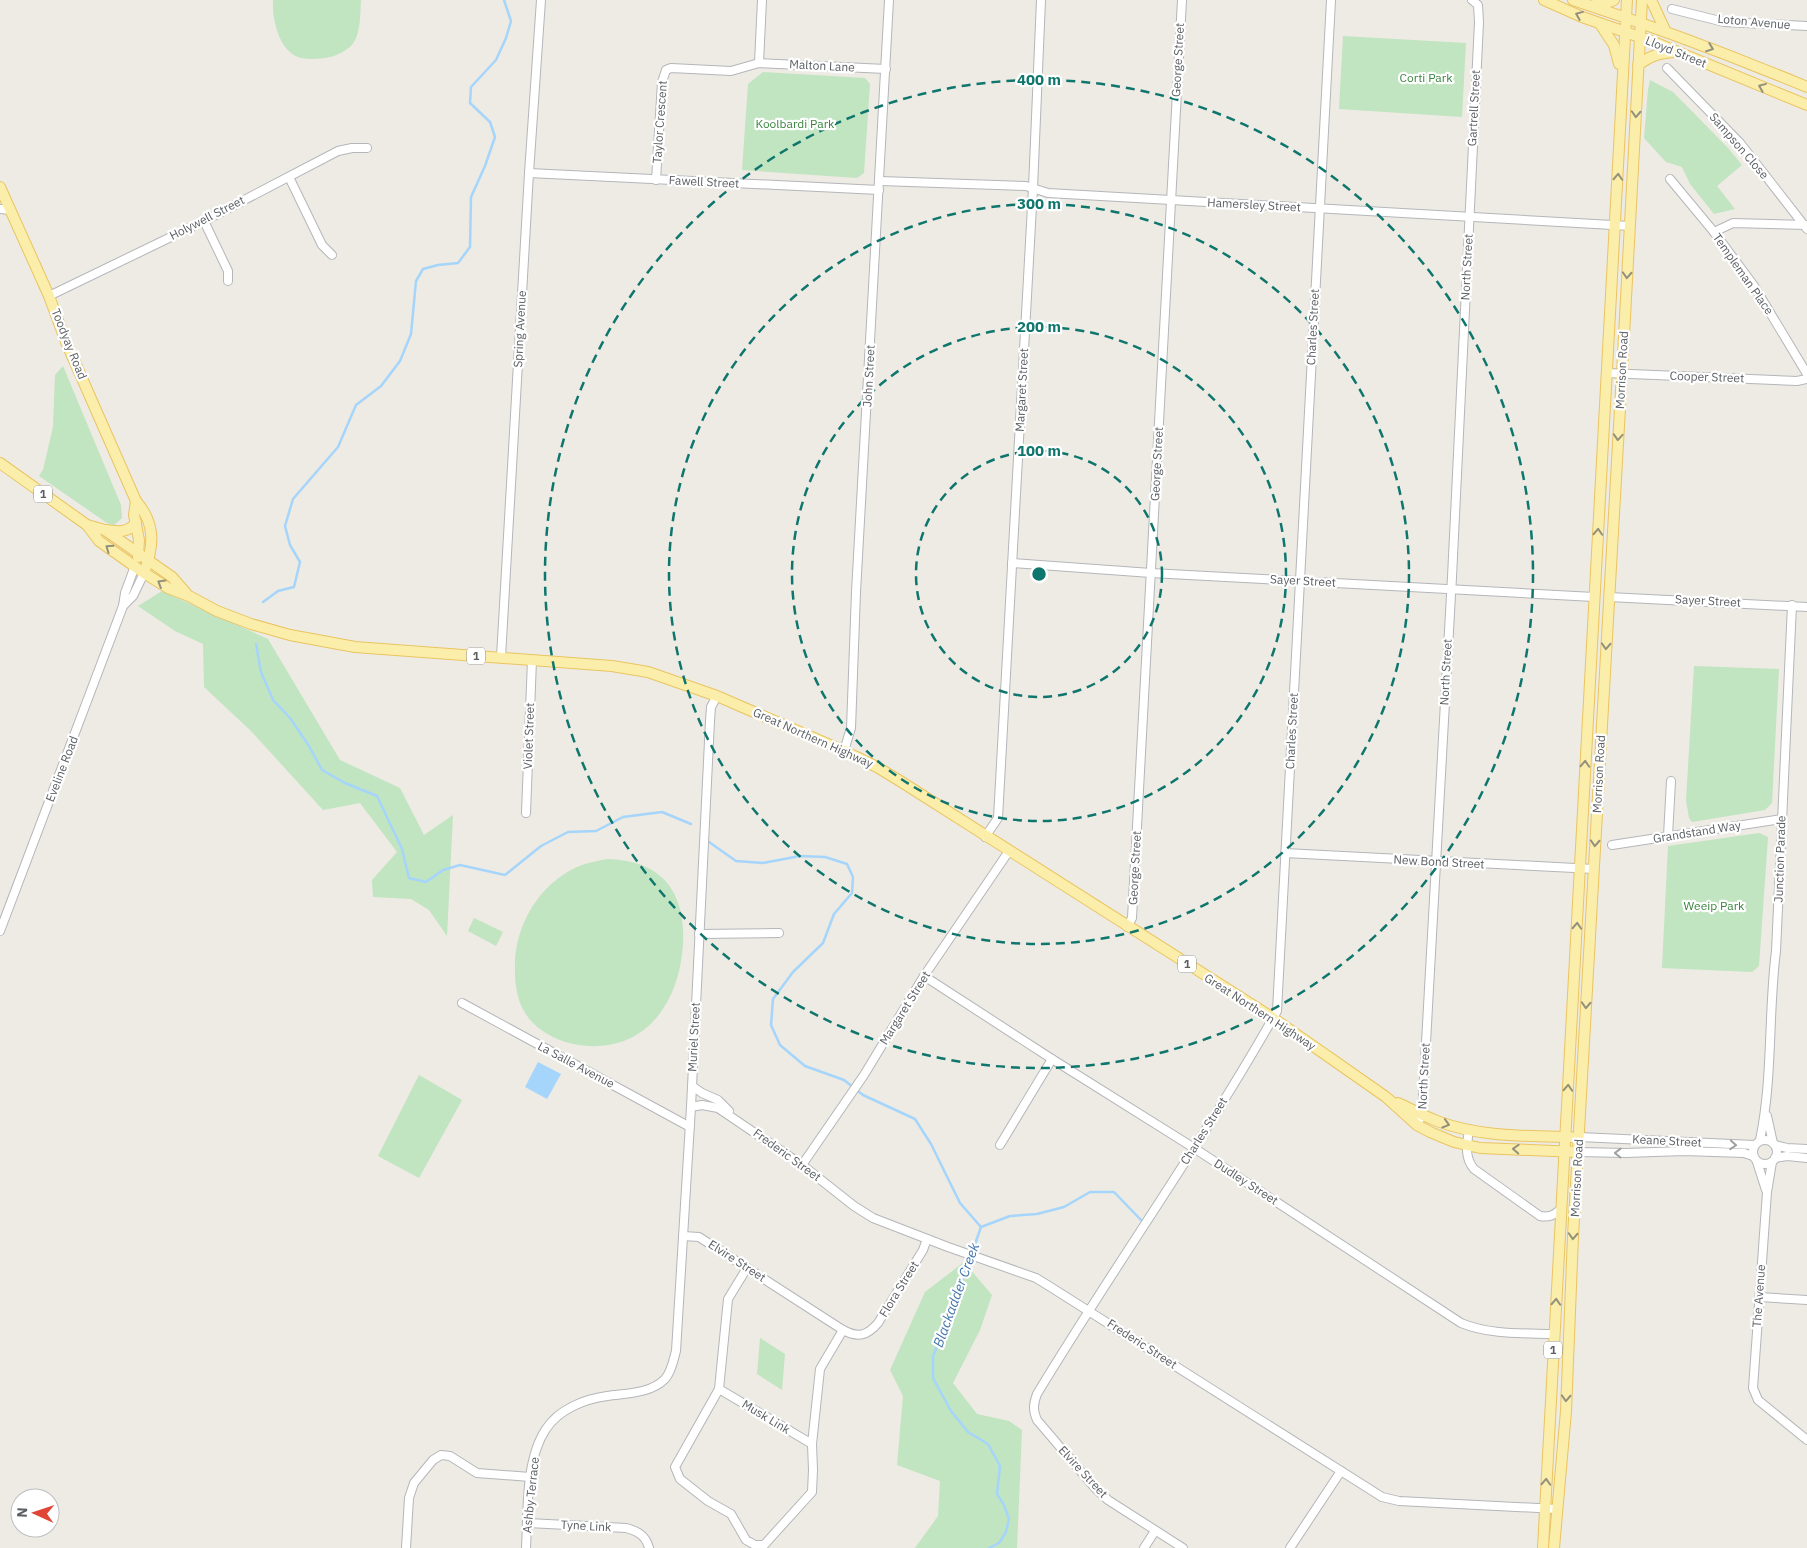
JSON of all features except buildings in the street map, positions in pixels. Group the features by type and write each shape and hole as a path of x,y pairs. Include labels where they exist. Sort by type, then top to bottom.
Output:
{"main road":[{"name":"Lloyd Street","path":"1544,0 1599,23 1639,36 1807,105"},
{"name":"Lloyd Street","path":"1574,0 1665,30 1807,87"},
{"path":"1590,5 1604,4 1614,0"},
{"name":"Morrison Road","path":"1543,1548 1626,0"},
{"name":"Morrison Road","path":"1554,1548 1566,1410 1578,1152 1642,0"},
{"path":"1651,0 1665,30"},
{"path":"1599,23 1614,45 1622,80"},
{"path":"1638,65 1656,54 1678,52"},
{"name":"Toodyay Road","path":"0,187 50,296 66,342 136,501 145,512 150,531 151,552 144,573"},
{"name":"Great Northern Highway","path":"0,463 87,525 99,541 144,573 168,588 189,596 217,611 251,624 309,639 355,647 612,666 648,672 717,696 844,751 877,767 1273,1018 1386,1097 1417,1125 1443,1138 1467,1146 1578,1152"},
{"name":"Toodyay Road","path":"135,566 139,553 136,501"},
{"path":"105,530 120,532 133,526 136,522"},
{"name":"Great Northern Highway","path":"87,525 105,530 139,553 172,577 189,596"},
{"path":"1592,628 1600,610 1609,597 1600,582 1596,563"},
{"name":"Great Northern Highway","path":"1386,1097 1436,1121 1469,1130 1497,1134 1579,1138"}],"street":[{"name":"Spring Avenue","path":"501,657 541,0"},
{"path":"759,63 762,0"},
{"name":"John Street","path":"844,751 851,728 856,592 889,0"},
{"name":"Margaret Street","path":"985,836 998,818 1033,188 1041,0"},
{"name":"George Street","path":"1127,927 1132,918 1182,0"},
{"name":"Charles Street","path":"1037,1394 1088,1310 1194,1148 1277,1011 1331,0"},
{"name":"Gartrell Street","path":"1469,217 1479,22 1478,6 1472,0"},
{"name":"Loton Avenue","path":"1672,9 1724,22 1807,26"},
{"name":"Malton Lane","path":"759,63 886,69"},
{"name":"Taylor Crescent","path":"656,180 662,82 666,70 671,68 731,71 759,63"},
{"name":"Sampson Close","path":"1667,68 1740,143 1806,226"},
{"name":"Holywell Street","path":"50,296 204,221 338,151 352,148 367,148"},
{"name":"Fawell Street","path":"529,173 879,190"},
{"path":"289,177 322,245 332,255"},
{"name":"Templeman Place","path":"1670,179 1714,232 1754,286 1807,374"},
{"name":"Hamersley Street","path":"880,181 1026,186 1048,194 1630,226"},
{"path":"0,209 11,210"},
{"name":"North Street","path":"1417,1125 1422,1114 1469,217"},
{"path":"204,221 228,271 228,281"},
{"path":"1714,232 1733,223 1806,226"},
{"name":"Cooper Street","path":"1607,373 1797,381 1807,379"},
{"name":"Sayer Street","path":"1012,563 1151,573 1594,597"},
{"name":"Eveline Road","path":"0,931 123,606 125,593 135,566"},
{"name":"Eveline Road","path":"123,606 133,596 144,573"},
{"name":"Sayer Street","path":"1609,597 1807,606"},
{"name":"Junction Parade","path":"1757,1143 1766,1112 1772,984 1776,951 1792,606"},
{"name":"Violet Street","path":"526,813 532,660"},
{"name":"Muriel Street","path":"666,1378 672,1367 676,1351 692,1107 710,720 712,707 717,696"},
{"path":"1668,836 1671,781"},
{"name":"Grandstand Way","path":"1612,845 1782,819"},
{"name":"Margaret Street","path":"802,1165 864,1075 924,976 1009,851"},
{"name":"New Bond Street","path":"1285,853 1594,869"},
{"path":"699,934 780,933"},
{"name":"Dudley Street","path":"924,976 1052,1060 1194,1148 1461,1323 1474,1329 1489,1331 1554,1334"},
{"name":"La Salle Avenue","path":"462,1003 690,1127"},
{"path":"1000,1145 1052,1060"},
{"name":"Frederic Street","path":"692,1086 718,1100 742,1123"},
{"name":"Frederic Street","path":"692,1107 702,1105 718,1108 802,1165 854,1206 873,1218 1036,1278 1382,1497 1390,1500 1557,1509"},
{"name":"Junction Parade","path":"1766,1112 1774,1144"},
{"path":"1469,1130 1467,1156 1474,1169 1540,1216 1546,1218 1561,1209"},
{"name":"Keane Street","path":"1579,1138 1757,1143"},
{"path":"1807,1150 1787,1148 1766,1139 1757,1143 1755,1159 1763,1164 1787,1156 1807,1158"},
{"path":"1773,1160 1777,1152 1774,1144"},
{"name":"Keane Street","path":"1578,1152 1626,1153 1684,1150 1744,1153 1755,1159"},
{"name":"The Avenue","path":"1755,1159 1766,1192"},
{"name":"The Avenue","path":"1773,1160 1766,1192 1753,1388 1758,1400 1807,1440"},
{"name":"Elvire Street","path":"683,1236 699,1238 851,1335 860,1336 866,1334"},
{"name":"Flora Street","path":"866,1334 878,1323 890,1306 923,1250 927,1239"},
{"path":"747,1268 728,1299 719,1389 675,1467 680,1479 730,1514 746,1540 755,1545 764,1545 812,1492 812,1444 820,1369 843,1330"},
{"path":"1759,1297 1807,1300"},
{"name":"Ashby Terrace","path":"526,1548 530,1477 535,1452 546,1428 561,1413 585,1400 639,1392 659,1384 666,1378"},
{"name":"Musk Link","path":"719,1389 812,1444"},
{"name":"Elvire Street","path":"1037,1394 1033,1411 1037,1420 1094,1488 1108,1500 1182,1548"},
{"path":"406,1548 409,1498 414,1483 433,1460 441,1455 450,1456 478,1473 530,1477"},
{"path":"1290,1548 1341,1471"},
{"name":"Tyne Link","path":"528,1523 626,1528 643,1536 649,1548"},
{"path":"1144,1548 1155,1531"}],"green space":[{"path":"273,0 361,0 360,21 356,38 349,48 333,56 311,59 298,57 291,53 281,40 275,24"},
{"name":"Corti Park","path":"1343,36 1466,43 1462,117 1339,109"},
{"name":"Koolbardi Park","path":"763,72 865,78 870,84 864,173 857,178 742,170 748,84"},
{"path":"1650,80 1673,92 1728,148 1742,165 1717,186 1735,209 1714,214 1690,184 1682,167 1666,162 1644,138"},
{"path":"63,366 121,505 122,518 114,525 107,523 39,476 43,470 53,427 55,375"},
{"path":"162,591 268,639 340,760 400,788 424,835 453,815 447,936 429,910 411,899 373,897 372,880 397,852 360,803 323,810 251,731 204,687 203,644 175,631 138,606"},
{"path":"1694,666 1779,669 1772,803 1765,810 1692,822 1689,818 1686,800"},
{"name":"Weeip Park","path":"1759,833 1768,837 1759,966 1752,972 1662,968 1668,846"},
{"path":"607,859 642,865 667,882 675,895 680,909 683,926 683,945 675,984 667,1002 657,1017 644,1030 628,1039 609,1045 588,1046 552,1037 528,1018 517,992 515,955 523,924 540,896 563,875 577,867"},
{"path":"474,918 503,932 496,946 468,931"},
{"path":"419,1075 462,1100 419,1178 378,1156"},
{"path":"964,1262 992,1295 980,1330 953,1383 977,1414 1009,1421 1022,1430 1017,1548 915,1548 938,1516 940,1481 897,1465 903,1396 890,1370 925,1292"},
{"path":"760,1338 785,1354 782,1390 757,1374"}],"water":[{"path":"538,1062 561,1074 547,1099 525,1087"}],"waterway":[{"path":"263,602 278,591 294,587 300,562 290,545 285,526 293,499 338,447 356,405 381,386 400,361 411,334 416,281 423,269 458,263 470,247 471,197 495,137 490,122 470,103 471,87 496,60 506,38 511,21 504,0"},
{"name":"Blackadder Creek","path":"256,644 261,672 273,700 290,718 309,746 322,770 345,783 377,796 402,849 409,878 426,882 443,870 460,865 505,875 541,846 568,832 596,831 623,817 662,812 691,824"},
{"name":"Blackadder Creek","path":"709,842 736,861 763,863 800,856 825,857 847,864 853,877 852,893 834,914 823,943 793,972 773,999 771,1025 780,1045 805,1066 844,1080 863,1095 915,1119 931,1144 960,1203 981,1227"},
{"path":"981,1227 1010,1216 1037,1214 1064,1207 1090,1192 1114,1192 1141,1220"},
{"name":"Blackadder Creek","path":"981,1227 950,1315 933,1356 933,1378 951,1411 968,1432 988,1444 1000,1466 997,1494 1004,1505 1009,1519 1006,1532 999,1543 989,1548"}]}
